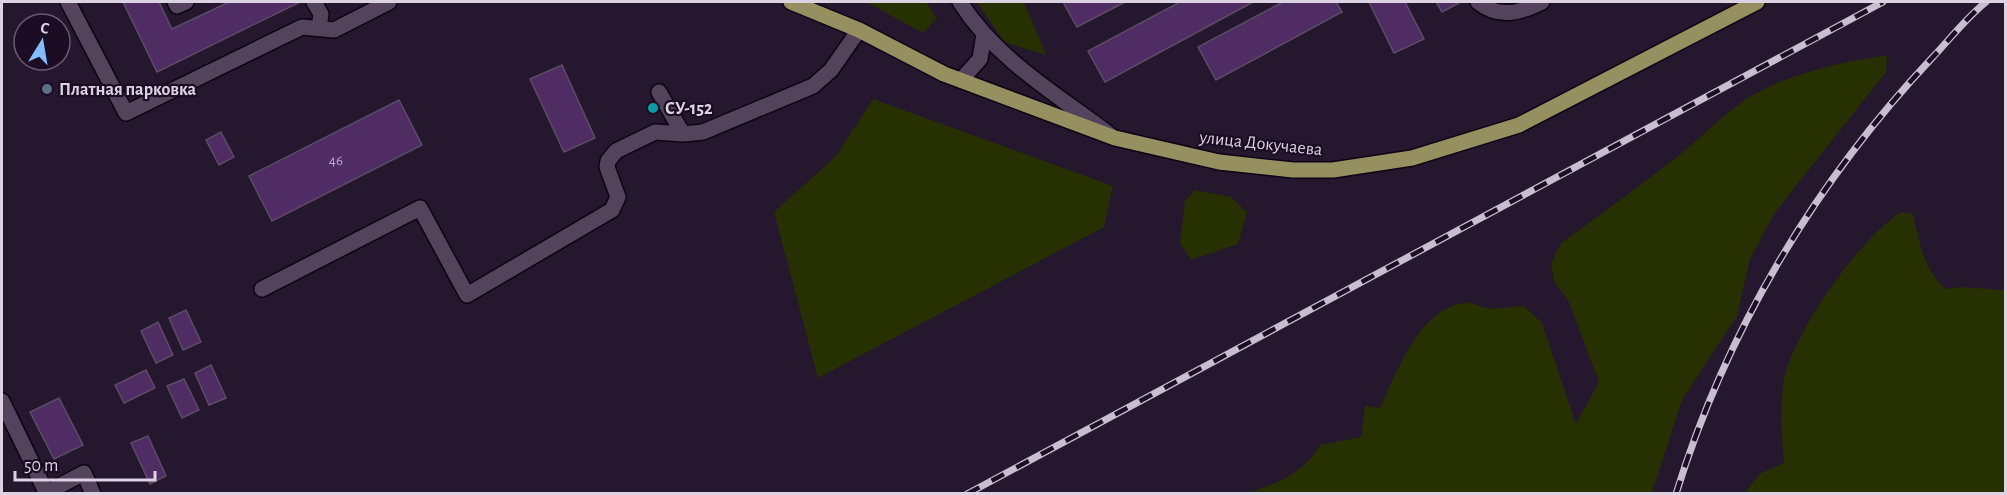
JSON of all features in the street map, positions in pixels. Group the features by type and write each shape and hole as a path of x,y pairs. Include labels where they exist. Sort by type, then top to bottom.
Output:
{"main road":[{"name":"улица Докучаева","path":"791,2 859,30 961,80 1115,138 1219,162 1293,170 1333,170 1412,158 1519,125 1757,2"}],"lane":[{"path":"68,2 126,113 302,27 334,30 389,2"},
{"path":"175,2 177,6 186,2"},
{"path":"314,2 321,14 319,28"},
{"path":"960,2 1005,57 1115,138"},
{"path":"1479,2 1486,8 1506,13 1518,12 1542,2"},
{"path":"262,289 420,208 467,295 612,210 618,196 607,167 608,160 616,151 655,132 683,134 703,132 813,86 831,70 859,30"},
{"path":"961,80 980,59 984,34"},
{"path":"659,92 683,134"},
{"path":"2,401 45,493 84,473 93,494"}],"green space":[{"path":"866,2 926,2 937,18 923,33"},
{"path":"977,2 1024,2 1046,55 1004,42"},
{"path":"1887,56 1886,72 1774,214 1750,259 1737,316 1682,400 1652,493 1248,493 1279,481 1298,470 1314,455 1320,445 1361,437 1365,406 1380,408 1402,361 1423,329 1435,316 1449,307 1465,303 1492,308 1524,306 1542,323 1576,424 1599,382 1568,300 1554,281 1551,264 1561,243 1664,167 1733,109 1756,94 1811,71 1851,61"},
{"path":"873,99 1113,186 1104,227 818,378 774,212 836,156"},
{"path":"1195,190 1231,197 1247,212 1238,244 1191,260 1180,243 1185,201"},
{"path":"1901,212 1913,214 1927,265 1946,289 1960,287 2005,290 2005,493 1744,493 1761,473 1784,463 1781,422 1782,390 1790,360 1800,337 1814,312 1849,263 1885,224"}],"building":[{"path":"123,2 159,2 172,29 229,2 300,2 157,72"},
{"path":"1063,2 1125,2 1077,27"},
{"path":"1180,2 1253,2 1105,82 1088,51"},
{"path":"1283,2 1336,2 1342,12 1216,80 1198,47"},
{"path":"1369,2 1405,2 1424,39 1394,53"},
{"path":"1436,2 1458,2 1459,3 1442,12"},
{"path":"562,65 595,138 564,152 530,79"},
{"path":"399,100 422,145 272,221 249,176"},
{"path":"221,132 234,157 219,165 206,140"},
{"path":"186,310 201,342 183,350 169,318"},
{"path":"158,322 173,355 156,363 141,331"},
{"path":"211,365 226,398 209,405 195,373"},
{"path":"146,370 155,388 124,403 115,385"},
{"path":"184,379 199,410 182,418 167,386"},
{"path":"59,398 83,445 54,459 30,412"},
{"path":"148,436 166,476 150,484 131,443"}],"railway":[{"path":"967,494 1883,2"},
{"path":"1676,494 1721,374 1748,317 1779,261 1813,207 1890,105 1986,2"}],"place":[{"name":"Платная парковка","path":"47,89"},
{"name":"СУ-152","path":"653,108"}]}
